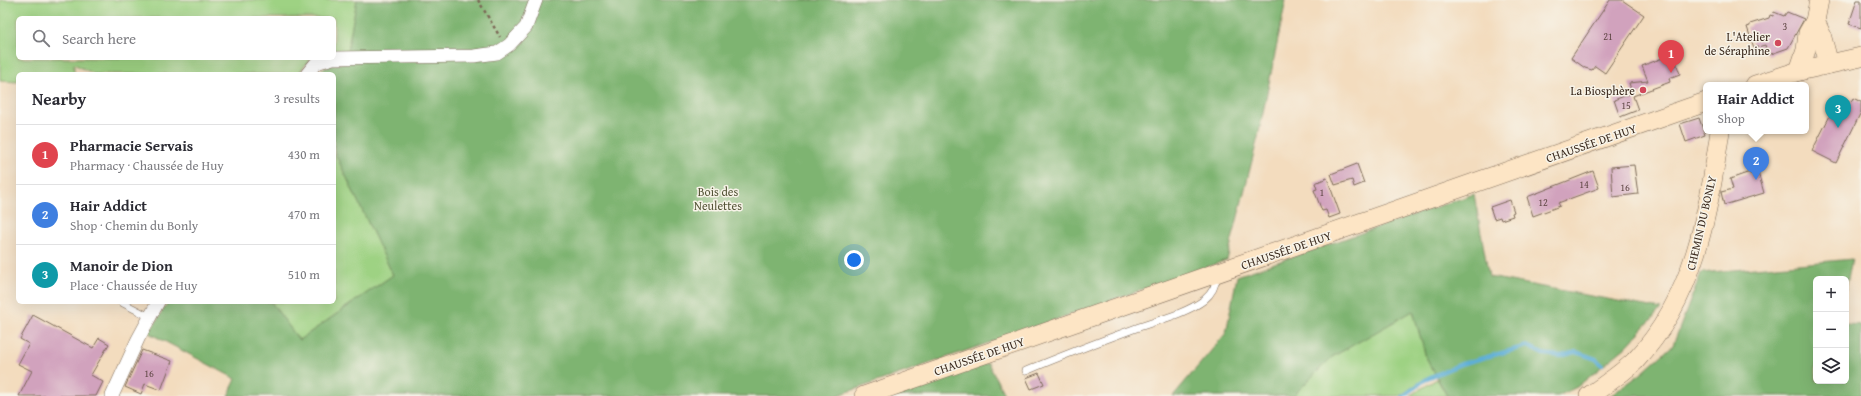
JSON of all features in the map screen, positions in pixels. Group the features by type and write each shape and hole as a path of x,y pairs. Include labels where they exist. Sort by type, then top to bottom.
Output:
{"main road":[{"path":"1799,71 1806,50 1808,33 1815,21 1819,0"},
{"path":"1815,21 1823,40 1829,64"},
{"path":"1764,82 1799,71 1861,57"},
{"name":"CHAUSSÉE DE HUY","path":"864,396 1703,103"},
{"name":"CHEMIN DU BONLY","path":"1589,396 1634,362 1664,322 1685,285 1695,260 1703,225 1719,134"}],"street":[{"path":"336,58 481,56 497,53 509,46 526,26 536,0"},
{"path":"309,72 316,63 326,60"},
{"path":"112,396 157,304"}],"lane":[{"path":"1026,371 1070,352 1166,318 1203,301 1211,293 1216,283 1217,274"},
{"path":"125,304 150,317"}],"path":[{"path":"478,0 501,38 509,46"}],"green space":[{"path":"0,0 357,0 347,52 336,51 336,16 16,16 16,60 309,60 300,72 90,72 74,64 74,72 16,72 16,82 0,81"},
{"name":"Bois des Neulettes","path":"357,0 1286,0 1258,137 1227,260 836,396 228,396 236,379 149,333 167,304 272,304 299,340 393,275 336,155 336,72 318,72 328,66 342,63 347,52"},
{"path":"336,155 393,275 299,340 272,304 336,304"},
{"path":"1474,194 1489,277 1661,309 1626,347 1577,387 1558,396 1447,396 1426,357 1413,311 1332,357 1293,396 1173,396 1226,333 1237,276"},
{"path":"1852,259 1849,276 1813,276 1813,384 1849,384 1849,324 1861,325 1861,396 1610,396 1642,373 1673,345 1701,273"},
{"path":"1413,310 1426,357 1435,374 1427,377 1400,396 1293,396 1332,357"},
{"path":"988,363 1005,396 890,396"},
{"path":"1437,379 1447,396 1409,396"}],"building":[{"path":"1610,0 1622,0 1644,15 1605,73 1595,66 1592,70 1585,68 1571,58"},
{"path":"1857,0 1861,0 1861,28 1849,24"},
{"path":"1774,12 1784,16 1787,12 1804,19 1788,48 1768,55 1765,45 1754,48 1747,27 1750,26 1750,24 1769,18 1770,15 1773,16"},
{"path":"1673,54 1680,74 1669,78 1670,82 1633,96 1638,110 1620,117 1614,100 1632,93 1629,83 1648,81 1642,66"},
{"path":"1840,96 1851,102 1853,98 1861,102 1861,112 1836,163 1812,151"},
{"path":"1699,118 1703,134 1705,135 1686,142 1680,124"},
{"path":"1357,164 1364,183 1354,187 1352,180 1335,185 1331,174"},
{"path":"1634,165 1638,194 1613,197 1611,167"},
{"path":"1593,171 1599,188 1558,203 1560,206 1533,216 1527,197"},
{"path":"1750,172 1750,174 1758,172 1764,193 1724,205 1721,192 1733,189 1730,179"},
{"path":"1327,178 1340,214 1329,218 1326,210 1322,211 1314,190 1317,189 1315,183"},
{"path":"1510,200 1514,212 1512,213 1513,216 1501,220 1500,217 1494,219 1490,207"},
{"path":"33,315 93,348 99,338 109,344 91,375 103,382 96,396 19,396 32,371 18,364 29,344 20,339"},
{"path":"142,350 172,361 161,390 145,384 141,394 125,387"},
{"path":"1039,373 1044,384 1031,389 1026,378"}],"waterway":[{"path":"1403,396 1428,378 1461,364 1527,346 1543,354 1561,356 1576,352 1596,359 1602,365"}],"place":[{"name":"L'Atelier de Séraphine","path":"1778,43"},
{"name":"Pharmacie Servais","path":"1671,73"},
{"name":"La Biosphère","path":"1643,90"},
{"name":"Manoir de Dion","path":"1838,128"},
{"name":"Hair Addict","path":"1756,180"}]}
